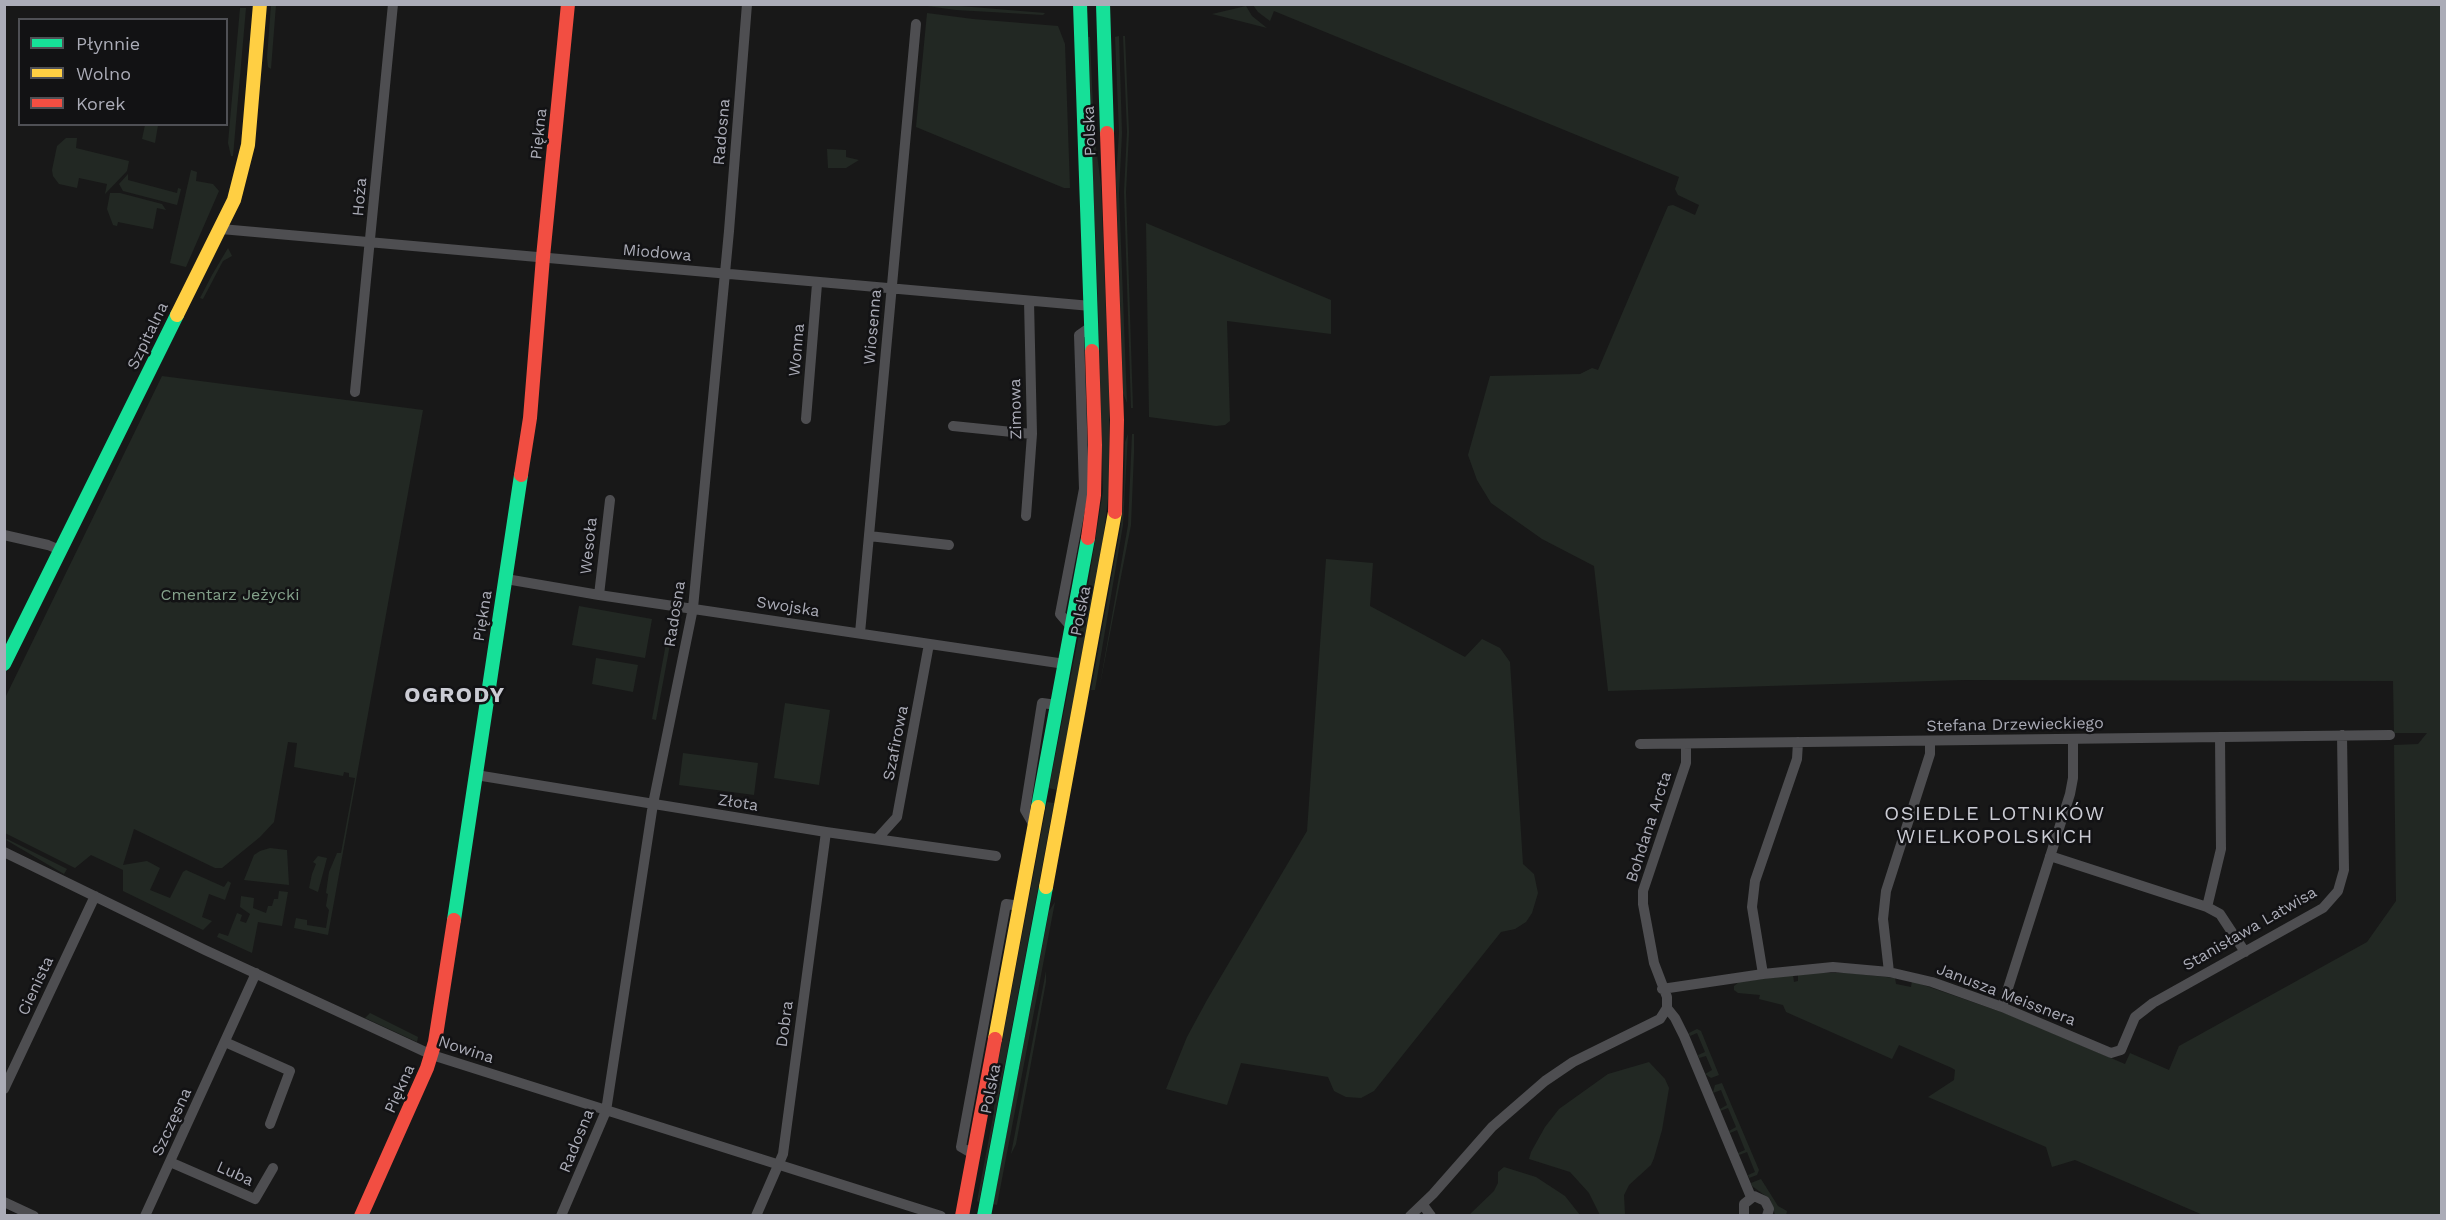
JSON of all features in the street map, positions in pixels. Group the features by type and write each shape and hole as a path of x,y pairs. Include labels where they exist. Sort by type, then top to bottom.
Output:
{"street":[{"name":"Szpitalna","path":"4,664 234,200 248,145 260,4"},
{"name":"Hoża","path":"355,392 393,4"},
{"name":"Piękna","path":"361,1215 432,1055 530,418 568,4"},
{"name":"Radosna","path":"561,1215 606,1111 653,804 693,608 747,4"},
{"name":"Polska","path":"962,1215 967,1150 1013,905 1035,826 1094,495 1092,326 1080,4"},
{"name":"Polska","path":"984,1215 1115,510 1117,420 1103,4"},
{"name":"Wiosenna","path":"860,633 916,24"},
{"name":"Miodowa","path":"221,229 818,284 1091,306"},
{"name":"Wonna","path":"806,418 818,284"},
{"name":"Zimowa","path":"1026,516 1032,434 1029,301"},
{"path":"953,426 1032,434"},
{"name":"Wesoła","path":"599,595 610,500"},
{"path":"4,535 60,550"},
{"path":"869,536 949,545"},
{"name":"Swojska","path":"506,579 599,595 1065,664"},
{"name":"Szafirowa","path":"877,839 897,817 929,644"},
{"name":"Stanisława Latwisa","path":"2121,1050 2134,1017 2152,1003 2323,908 2338,891 2344,870 2342,735"},
{"name":"Stefana Drzewieckiego","path":"1640,744 2390,735"},
{"path":"2207,907 2221,849 2220,738"},
{"path":"2002,1007 2070,794 2073,778 2073,739"},
{"path":"1889,972 1883,919 1886,891 1930,754 1930,741"},
{"path":"1763,974 1752,907 1755,881 1797,759 1798,742"},
{"name":"Bohdana Arcta","path":"1686,744 1686,763 1643,891 1643,904 1654,963 1662,989 1667,997 1667,1008 1675,1018 1751,1197"},
{"name":"Złota","path":"476,775 826,832 996,856"},
{"name":"Dobra","path":"756,1215 783,1154 826,832"},
{"name":"Nowina","path":"4,852 432,1055 941,1215"},
{"path":"2050,856 2207,907 2220,914 2245,952"},
{"name":"Cienista","path":"4,1089 95,896"},
{"name":"Janusza Meissnera","path":"1662,989 1763,974 1833,967 1889,972 1932,982 2002,1007 2111,1053 2121,1050"},
{"name":"Szczęsna","path":"145,1215 256,973"},
{"path":"1410,1215 1423,1205 1492,1127 1545,1081 1574,1062 1660,1019 1667,1008"},
{"path":"225,1042 290,1071 270,1124"},
{"name":"Luba","path":"170,1162 255,1199 273,1168"},
{"path":"1744,1215 1744,1204 1751,1197 1758,1197 1766,1201 1769,1209 1767,1215"},
{"path":"4,1202 34,1215"},
{"path":"1423,1205 1431,1215"}],"green space":[{"path":"271,5 276,5 271,69 268,67 267,57"},
{"path":"920,5 1045,13 1043,15 956,10"},
{"path":"1253,5 2441,5 2441,1215 2203,1215 2075,1160 2052,1167 2046,1147 1928,1097 1954,1080 1955,1070 1952,1068 1899,1045 1892,1059 1786,1012 1783,1005 1759,999 1760,995 1738,993 1734,990 1734,986 1739,982 1793,975 1794,982 1798,981 1798,975 1815,973 1849,973 1895,978 1896,984 1911,987 1912,981 2010,1015 2125,1064 2130,1053 2169,1070 2179,1046 2367,942 2396,901 2394,745 2418,744 2427,733 2394,733 2393,681 1963,680 1608,691 1594,566 1542,539 1491,503 1477,480 1468,455 1490,376 1580,374 1592,368 1598,370 1668,206 1673,205 1695,215 1699,205 1678,195 1675,189 1679,177 1274,11 1270,21"},
{"path":"1246,6 1252,16 1267,28 1212,14"},
{"path":"240,8 246,8 233,156 231,156 228,143"},
{"path":"927,13 1058,26 1065,44 1070,188 1064,188 916,127"},
{"path":"1119,36 1122,133 1119,193 1127,403 1123,393 1116,179 1119,132 1115,37"},
{"path":"1123,36 1125,36 1129,132 1126,192 1133,408 1131,408 1124,192 1127,132"},
{"path":"1087,37 1090,37 1094,131 1101,185 1109,392 1109,491 1101,555 1057,790 1049,788 1086,598 1103,491"},
{"path":"145,126 158,126 155,143 142,139"},
{"path":"66,138 77,138 76,148 129,161 127,171 105,194 107,184 79,178 77,188 59,184 52,170 57,146"},
{"path":"827,149 846,150 846,157 859,160 846,168 828,168"},
{"path":"191,170 197,172 196,181 213,184 219,191 186,267 170,263"},
{"path":"128,174 128,180 177,193 178,188 181,189 177,205 123,191 119,184"},
{"path":"110,193 120,193 162,204 166,210 157,208 153,229 118,222 117,226 113,225 107,209"},
{"path":"1146,223 1331,300 1331,334 1227,321 1230,421 1225,425 1216,426 1149,417"},
{"path":"228,248 232,256 223,261 203,299 200,298 212,275"},
{"name":"Cmentarz Jeżycki","path":"162,376 423,410 328,935 294,928 296,918 307,920 307,925 326,928 329,910 326,906 328,894 326,893 329,872 337,853 341,853 355,778 349,777 349,773 344,772 343,776 294,767 297,743 288,742 274,822 260,837 222,868 215,868 134,829 123,865 147,861 160,868 150,890 170,898 186,870 224,887 228,881 231,883 225,900 209,894 202,917 212,921 203,930 123,891 123,870 91,855 75,868 5,833 5,698"},
{"path":"1128,434 1123,525 1095,690 1091,690 1121,525 1125,442"},
{"path":"1132,434 1134,434 1134,453 1131,525 1099,690 1128,525"},
{"path":"1326,559 1373,563 1370,606 1465,657 1482,639 1500,648 1510,662 1523,864 1534,874 1538,893 1532,913 1526,922 1515,929 1501,932 1374,1091 1361,1098 1346,1097 1334,1091 1328,1077 1241,1063 1227,1105 1166,1089 1187,1037 1207,1000 1307,831"},
{"path":"579,606 652,619 645,658 572,645"},
{"path":"670,622 674,623 656,720 652,719"},
{"path":"596,658 638,665 633,692 592,684"},
{"path":"785,703 830,710 819,785 774,778"},
{"path":"683,753 758,763 754,795 679,785"},
{"path":"1047,802 1054,803 979,1202 977,1201 993,1117 998,1063"},
{"path":"7,839 67,869 64,874"},
{"path":"270,848 287,850 289,885 244,880 254,855"},
{"path":"318,856 327,858 318,892 309,888 316,864 313,862"},
{"path":"279,891 288,892 282,926 258,922 252,953 217,937 219,933 228,936 237,913 242,915 240,921 246,923 250,914 240,907 241,896 254,898 253,908 266,913 274,899 278,899"},
{"path":"1055,902 997,1205 993,1204 1049,911"},
{"path":"1046,971 1046,982 1016,1144 1011,1154"},
{"path":"370,1013 418,1037 417,1042 365,1018"},
{"path":"1697,1029 1701,1031 1719,1075 1711,1078 1705,1074 1712,1070 1706,1056 1699,1058 1698,1055 1705,1052 1697,1033 1690,1036 1689,1033"},
{"path":"1649,1062 1665,1079 1669,1088 1662,1130 1654,1158 1651,1165 1629,1185 1624,1195 1625,1215 1600,1215 1589,1193 1570,1172 1529,1159 1531,1152 1545,1127 1559,1109 1608,1074"},
{"path":"1722,1083 1759,1170 1757,1175 1749,1178 1748,1175 1755,1172 1747,1152 1739,1155 1738,1153 1745,1150 1737,1130 1730,1133 1729,1131 1736,1127 1728,1108 1720,1111 1727,1105 1721,1090 1713,1093 1715,1085"},
{"path":"1504,1167 1536,1177 1565,1196 1580,1215 1469,1215 1494,1191 1498,1183 1498,1172"},
{"path":"1761,1179 1778,1206 1787,1211 1786,1215 1775,1215 1770,1199 1752,1186 1751,1183"}],"traffic: fast":[{"path":"1080,4 1092,351"},
{"path":"1103,4 1107,133"},
{"path":"4,664 177,315"},
{"path":"454,920 521,475"},
{"path":"1038,807 1088,538"},
{"path":"984,1216 1046,887"}],"traffic: slow":[{"path":"177,315 234,200 248,145 260,4"},
{"path":"1046,887 1115,512"},
{"path":"995,1039 1038,807"}],"traffic: jam":[{"path":"521,475 530,418 568,4"},
{"path":"1107,133 1117,420 1115,512"},
{"path":"1088,538 1094,495 1092,351"},
{"path":"361,1216 427,1068 435,1042 454,920"},
{"path":"962,1216 995,1039"}],"district":[{"name":"OGRODY","path":"455,696"},
{"name":"OSIEDLE LOTNIKÓW WIELKOPOLSKICH","path":"1995,826"}]}
